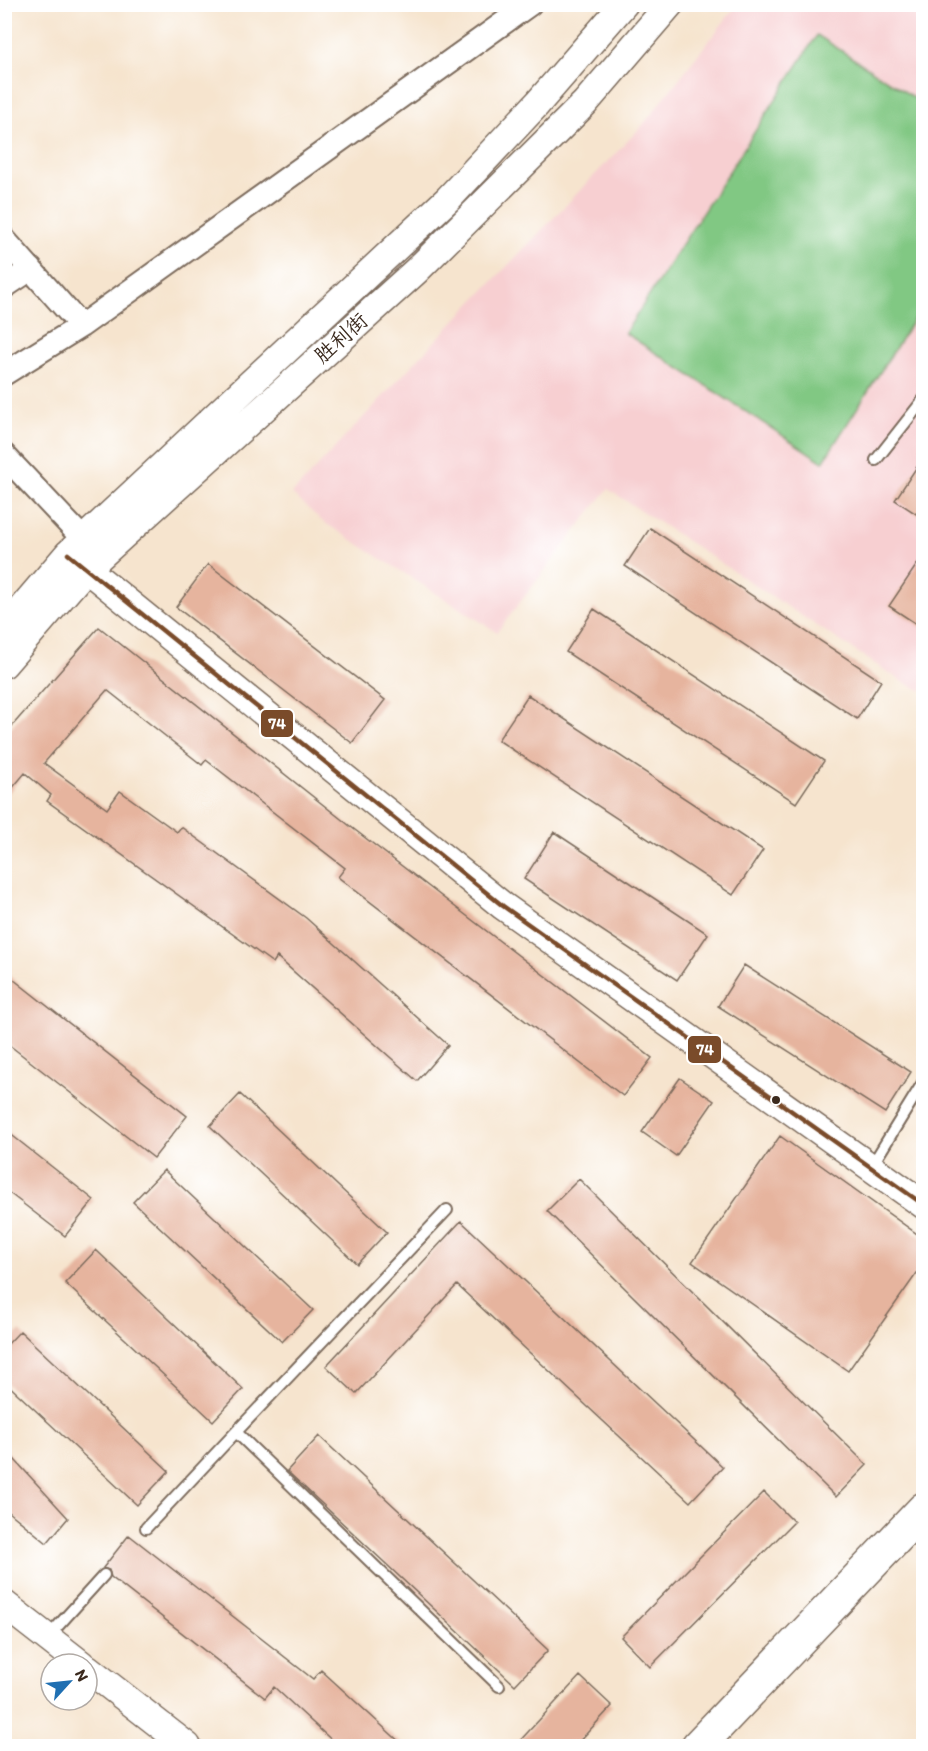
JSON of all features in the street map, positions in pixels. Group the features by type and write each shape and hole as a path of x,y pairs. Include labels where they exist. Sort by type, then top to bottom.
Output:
{"main road":[{"path":"698,1746 924,1509"}],"street":[{"path":"4,374 81,326 530,4"},
{"name":"胜利街","path":"4,629 448,199 537,104 624,4"},
{"name":"胜利街","path":"4,664 79,554 424,262 585,103 670,4"},
{"path":"4,239 81,326"},
{"path":"4,287 31,269"},
{"path":"4,455 79,554 503,906 924,1205"},
{"path":"4,1604 66,1652"},
{"path":"99,1677 187,1746"}],"lane":[{"path":"876,460 924,399"},
{"path":"870,1167 924,1081"},
{"path":"146,1528 447,1210"},
{"path":"236,1432 499,1686"},
{"path":"48,1638 104,1575"}],"shaded area":[{"path":"737,5 923,5 923,691 903,682 608,489 497,632 322,521 292,494 642,126"}],"green space":[{"path":"817,35 924,104 923,305 823,462 625,333"}],"building":[{"path":"924,456 924,519 895,500"},
{"path":"650,528 881,681 857,719 625,566"},
{"path":"924,554 924,629 889,606"},
{"path":"208,564 385,700 352,743 176,607"},
{"path":"594,609 824,761 796,803 566,652"},
{"path":"99,627 355,830 652,1058 623,1096 338,877 345,868 206,760 202,765 107,690 44,763 107,809 120,791 177,832 181,827 306,918 448,1045 417,1081 277,957 273,963 47,801 51,795 25,773 4,798 4,735"},
{"path":"528,695 763,850 733,895 498,740"},
{"path":"554,832 708,934 677,980 524,879"},
{"path":"744,965 911,1072 885,1113 718,1006"},
{"path":"4,972 187,1116 154,1158 4,1041"},
{"path":"680,1078 714,1101 676,1156 642,1132"},
{"path":"240,1094 387,1232 357,1264 210,1126"},
{"path":"4,1129 94,1200 65,1236 4,1189"},
{"path":"780,1136 924,1239 924,1263 848,1371 692,1262"},
{"path":"164,1170 313,1310 282,1342 133,1202"},
{"path":"579,1179 867,1465 836,1497 547,1211"},
{"path":"461,1221 723,1467 690,1502 457,1285 356,1394 326,1366"},
{"path":"96,1250 243,1389 213,1421 65,1283"},
{"path":"20,1331 169,1471 137,1505 4,1381 4,1348"},
{"path":"319,1436 548,1650 515,1685 287,1471"},
{"path":"4,1448 68,1518 47,1543 4,1508"},
{"path":"764,1492 794,1522 650,1667 621,1637"},
{"path":"129,1535 313,1679 321,1670 404,1746 338,1746 274,1687 265,1698 111,1577 109,1570 103,1568"},
{"path":"580,1676 612,1706 575,1746 515,1746"}],"transit line":[{"name":"74","path":"68,554 503,906 924,1205"}]}
